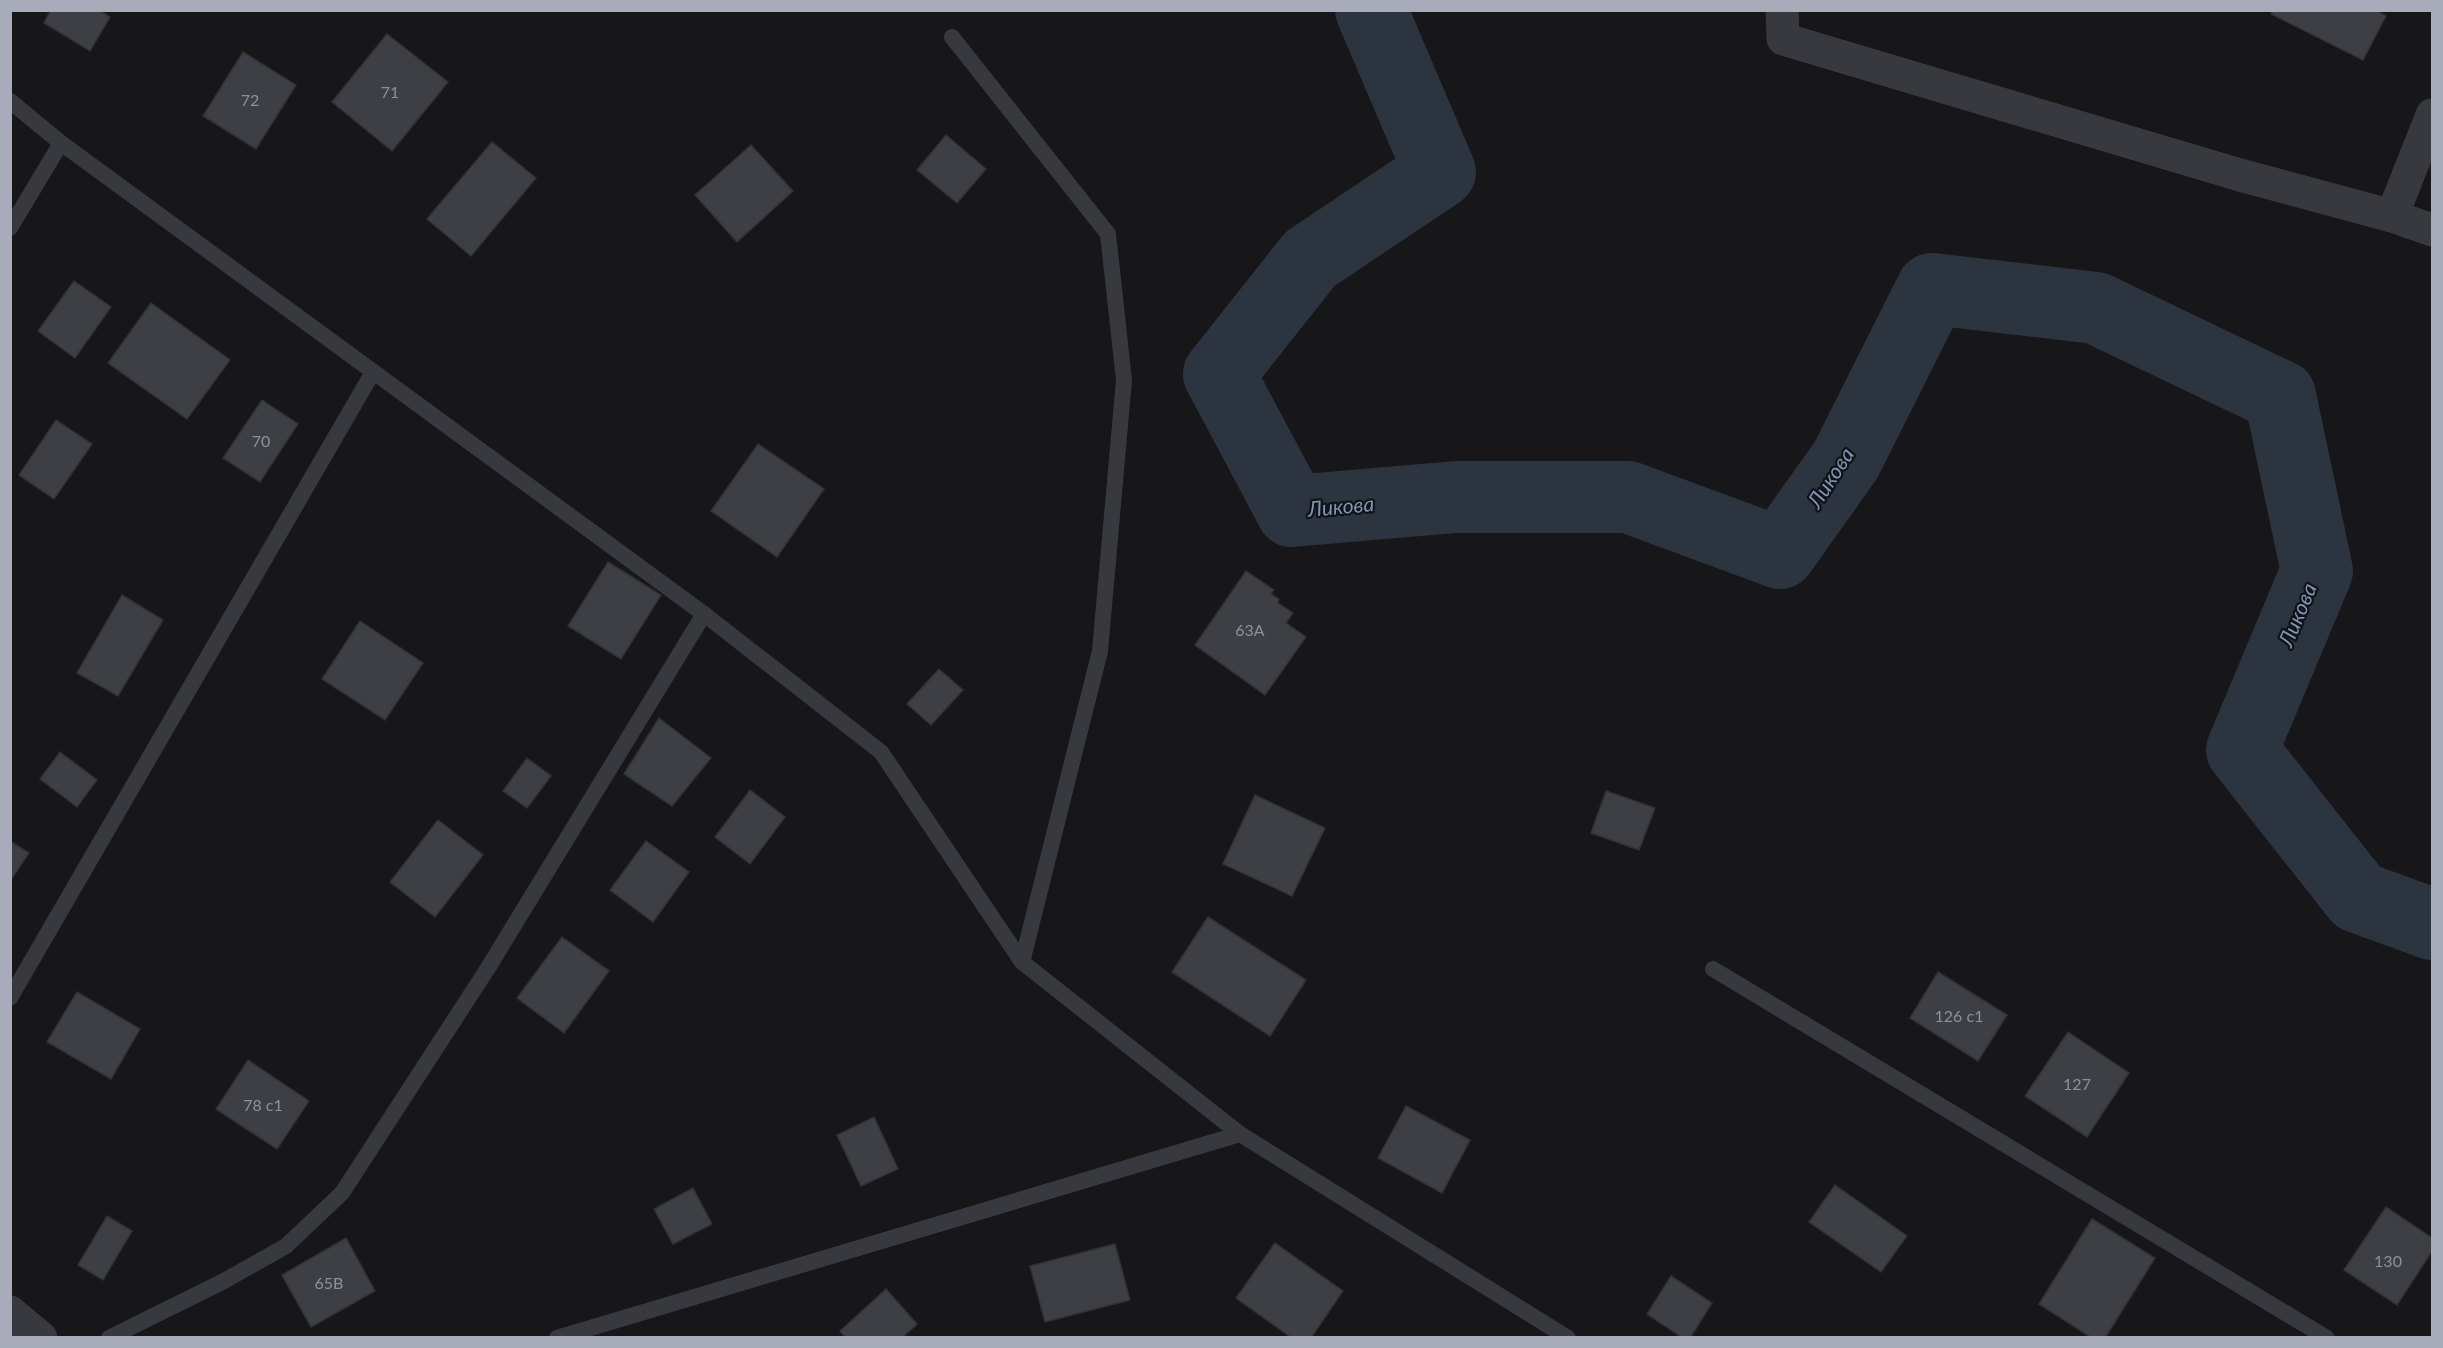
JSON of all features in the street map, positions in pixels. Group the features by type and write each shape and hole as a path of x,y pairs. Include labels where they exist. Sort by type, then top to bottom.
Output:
{"street":[{"path":"1782,10 1783,39 2240,175 2392,216 2433,230"},
{"path":"2392,216 2433,115"},
{"path":"10,1312 41,1338"}],"lane":[{"path":"952,37 1108,234 1124,380 1100,651 1022,962"},
{"path":"10,101 61,143 704,614 881,752 1022,962 1240,1134 1568,1338"},
{"path":"10,228 61,143"},
{"path":"10,998 373,372"},
{"path":"109,1338 224,1281 286,1246 342,1193 488,968 704,614"},
{"path":"1713,969 2327,1338"},
{"path":"557,1338 1240,1134"}],"building":[{"path":"51,10 99,10 110,17 90,51 44,23"},
{"path":"2273,10 2376,10 2386,16 2363,60 2271,14"},
{"path":"387,34 448,82 392,151 332,102"},
{"path":"243,52 296,85 256,149 203,116"},
{"path":"946,135 986,169 957,203 917,170"},
{"path":"492,142 536,178 471,256 427,219"},
{"path":"751,145 793,191 737,242 695,195"},
{"path":"74,281 111,307 75,358 38,331"},
{"path":"151,303 230,360 187,419 108,363"},
{"path":"262,400 298,424 260,482 223,458"},
{"path":"56,420 92,444 54,499 19,475"},
{"path":"758,444 824,489 777,557 711,511"},
{"path":"608,562 661,595 621,659 568,626"},
{"path":"1246,571 1274,590 1271,594 1279,599 1278,603 1293,613 1286,623 1306,637 1265,695 1195,645"},
{"path":"122,595 163,620 118,696 77,673"},
{"path":"360,621 423,663 385,720 322,679"},
{"path":"939,669 963,690 931,725 907,704"},
{"path":"659,718 711,758 672,806 624,774"},
{"path":"60,752 97,780 77,807 40,779"},
{"path":"527,758 551,776 527,808 503,791"},
{"path":"750,790 785,817 750,864 715,837"},
{"path":"1606,791 1655,808 1639,850 1591,833"},
{"path":"1255,795 1325,828 1292,896 1223,864"},
{"path":"438,820 483,855 435,917 390,882"},
{"path":"10,841 29,853 10,881"},
{"path":"646,841 689,872 653,922 610,890"},
{"path":"1208,917 1306,980 1270,1036 1172,972"},
{"path":"562,937 609,971 564,1033 517,998"},
{"path":"1938,972 2007,1015 1978,1061 1910,1018"},
{"path":"77,992 140,1029 111,1079 47,1042"},
{"path":"2068,1032 2129,1073 2087,1137 2025,1096"},
{"path":"248,1060 309,1101 277,1149 216,1109"},
{"path":"1406,1106 1470,1140 1442,1193 1378,1158"},
{"path":"874,1117 898,1169 861,1186 837,1135"},
{"path":"1835,1185 1907,1236 1881,1272 1809,1222"},
{"path":"693,1188 712,1224 673,1244 654,1209"},
{"path":"2386,1207 2432,1238 2432,1251 2397,1305 2344,1270"},
{"path":"107,1216 132,1231 103,1280 78,1265"},
{"path":"2092,1219 2155,1258 2105,1338 2092,1338 2039,1304"},
{"path":"346,1238 375,1291 311,1327 282,1275"},
{"path":"1275,1243 1343,1291 1311,1338 1292,1338 1236,1298"},
{"path":"1115,1244 1130,1300 1045,1322 1030,1266"},
{"path":"1671,1276 1712,1303 1690,1338 1683,1338 1647,1314"},
{"path":"886,1289 917,1324 902,1338 846,1338 840,1331"}],"waterway":[{"name":"Ликова","path":"1371,10 1440,172 1310,259 1219,374 1292,511 1456,497 1628,497 1780,553 1846,460 1932,289 2096,308 2280,396 2317,571 2242,750 2358,897 2432,924"}]}
